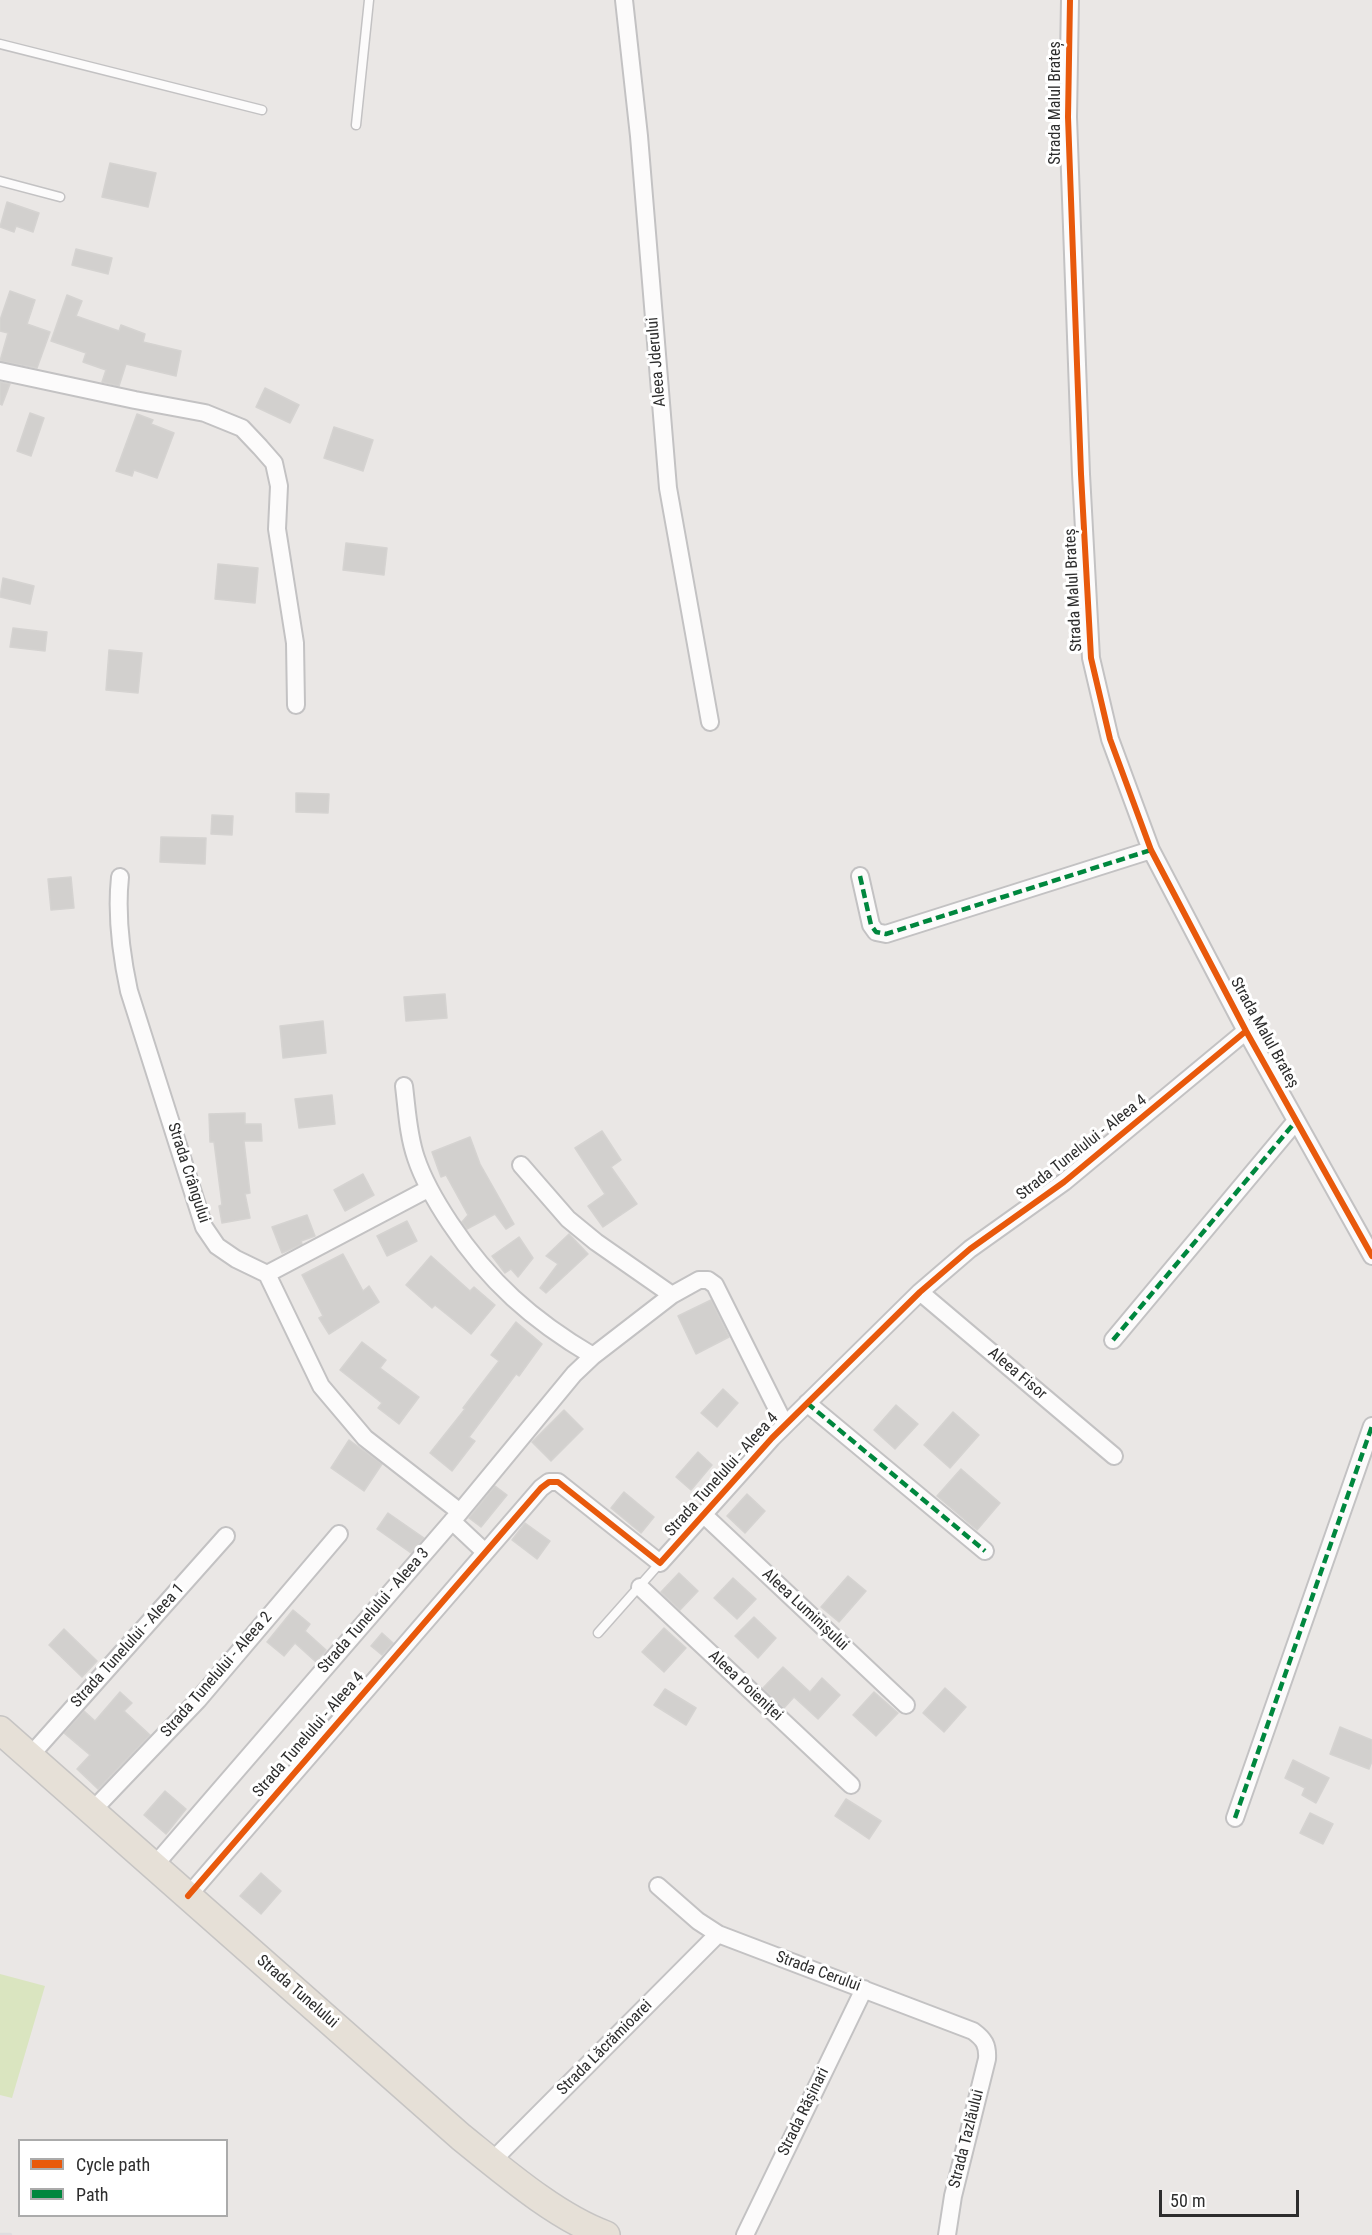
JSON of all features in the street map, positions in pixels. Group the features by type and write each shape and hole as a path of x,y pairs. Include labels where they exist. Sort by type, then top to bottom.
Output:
{"highway":[{"name":"Strada Tunelului","path":"0,1730 492,2162 527,2190 569,2216 606,2235"}],"street":[{"name":"Aleea Jderului","path":"624,0 639,136 668,488 710,722"},
{"name":"Strada Malul Brateș","path":"1070,0 1068,117 1081,474 1091,658 1110,739 1151,850 1318,1164 1372,1256"},
{"path":"0,371 205,413 242,428 260,447 274,463 279,486 276,529 296,643 296,705"},
{"path":"860,876 871,925 876,932 886,934 1151,850"},
{"name":"Strada Crângului","path":"120,877 118,901 124,965 129,991 204,1227 217,1246 236,1259 267,1274"},
{"name":"Strada Tunelului - Aleea 4","path":"188,1896 541,1488 549,1482 558,1482 660,1563 785,1425 920,1292 970,1249 1064,1182 1246,1031"},
{"path":"404,1086 409,1131 428,1189 474,1257 495,1281 530,1314 593,1356"},
{"path":"1113,1340 1296,1121"},
{"path":"521,1165 568,1219 596,1242 672,1295"},
{"path":"428,1189 267,1274 321,1386 365,1438 456,1517 485,1552"},
{"name":"Strada Tunelului - Aleea 3","path":"154,1866 456,1517 574,1374 593,1356 672,1295 699,1280 708,1280 715,1285 785,1425"},
{"name":"Aleea Fisor","path":"920,1292 1114,1456"},
{"path":"807,1403 985,1551"},
{"path":"1235,1818 1372,1426"},
{"name":"Aleea Luminișului","path":"704,1515 906,1706"},
{"name":"Strada Tunelului - Aleea 2","path":"92,1811 198,1700 339,1534"},
{"name":"Strada Tunelului - Aleea 1","path":"30,1756 226,1536"},
{"name":"Aleea Poieniței","path":"640,1587 851,1785"},
{"name":"Strada Cerului","path":"658,1886 698,1921 718,1934 973,2031 982,2037 986,2044"},
{"name":"Strada Lăcrămioarei","path":"492,2162 718,1934"},
{"name":"Strada Rășinari","path":"745,2235 864,1989"},
{"name":"Strada Tazlăului","path":"947,2235 953,2196 987,2059 986,2044"}],"lane":[{"path":"356,125 369,0"},
{"path":"0,44 262,110"},
{"path":"0,181 60,197"},
{"name":"Strada Tunelului - Aleea 4","path":"598,1634 660,1563"}],"green space":[{"path":"0,1974 45,1986 12,2098 0,2095"}],"building":[{"path":"110,163 156,173 148,207 102,197"},
{"path":"7,202 39,213 33,232 16,226 14,232 0,227"},
{"path":"76,249 112,258 108,274 72,265"},
{"path":"10,291 35,300 27,324 50,332 37,368 0,361 8,333 0,331 0,320"},
{"path":"67,295 82,301 76,316 119,331 121,325 145,334 143,342 181,351 176,376 126,364 119,386 102,382 106,370 83,362 86,353 51,341"},
{"path":"0,382 10,384 2,405 0,404"},
{"path":"265,388 299,405 290,423 256,407"},
{"path":"30,413 44,418 31,456 17,451"},
{"path":"137,414 153,420 151,424 174,433 157,478 134,470 132,476 116,471"},
{"path":"334,427 373,440 363,471 324,458"},
{"path":"346,543 387,548 384,575 343,570"},
{"path":"218,564 258,568 255,603 215,599"},
{"path":"3,578 34,586 30,604 0,597"},
{"path":"13,628 47,632 45,651 10,647"},
{"path":"109,650 142,653 138,693 106,690"},
{"path":"296,793 329,794 328,813 296,812"},
{"path":"212,815 233,816 232,835 211,834"},
{"path":"161,837 206,838 205,864 160,862"},
{"path":"71,877 74,908 51,910 48,879"},
{"path":"445,994 447,1018 406,1021 404,997"},
{"path":"323,1021 326,1053 283,1058 280,1026"},
{"path":"332,1095 335,1124 299,1128 295,1099"},
{"path":"245,1113 245,1124 261,1124 262,1141 244,1141 250,1193 245,1194 250,1218 222,1223 214,1142 210,1142 209,1114"},
{"path":"602,1131 621,1160 611,1167 637,1204 603,1227 588,1206 605,1194 575,1148"},
{"path":"470,1137 480,1164 514,1224 506,1229 495,1214 467,1229 462,1222 468,1215 446,1175 441,1177 432,1152"},
{"path":"363,1174 374,1195 345,1211 334,1190"},
{"path":"307,1215 315,1236 301,1241 302,1244 282,1253 272,1227"},
{"path":"407,1221 417,1241 387,1256 377,1236"},
{"path":"569,1234 588,1254 546,1293 540,1288 558,1264 546,1256"},
{"path":"519,1237 533,1258 518,1277 511,1269 505,1273 492,1256"},
{"path":"343,1254 363,1291 369,1286 379,1302 329,1334 319,1318 323,1316 302,1275"},
{"path":"431,1256 470,1291 474,1287 495,1305 471,1334 435,1305 432,1308 406,1285"},
{"path":"711,1300 729,1337 696,1354 678,1316"},
{"path":"516,1322 542,1344 519,1376 516,1374 469,1437 475,1441 452,1471 430,1453 499,1361 491,1355"},
{"path":"362,1342 386,1360 380,1368 419,1397 399,1424 378,1408 382,1403 340,1370"},
{"path":"723,1389 738,1403 717,1427 701,1413"},
{"path":"896,1405 918,1424 895,1449 874,1430"},
{"path":"564,1410 583,1429 551,1461 532,1442"},
{"path":"953,1412 979,1435 950,1468 924,1445"},
{"path":"349,1440 382,1464 364,1491 331,1468"},
{"path":"698,1452 712,1465 691,1490 676,1477"},
{"path":"961,1469 1000,1503 977,1530 937,1496"},
{"path":"495,1486 507,1495 481,1527 469,1518"},
{"path":"624,1492 654,1517 641,1533 611,1508"},
{"path":"747,1494 765,1511 745,1533 727,1516"},
{"path":"388,1513 424,1538 411,1553 377,1529"},
{"path":"525,1523 550,1541 537,1559 512,1540"},
{"path":"679,1573 698,1591 680,1610 661,1592"},
{"path":"848,1576 866,1591 839,1622 821,1607"},
{"path":"733,1578 756,1599 737,1619 714,1598"},
{"path":"293,1610 310,1624 305,1631 326,1650 316,1662 295,1643 284,1656 267,1642"},
{"path":"754,1617 776,1638 758,1658 735,1636"},
{"path":"664,1628 686,1648 664,1672 642,1652"},
{"path":"64,1629 97,1661 82,1677 49,1645"},
{"path":"382,1633 393,1643 382,1655 371,1646"},
{"path":"783,1667 810,1692 822,1678 840,1695 818,1719 794,1697 784,1708 763,1688"},
{"path":"945,1688 966,1707 944,1732 923,1713"},
{"path":"665,1689 696,1708 686,1725 654,1705"},
{"path":"120,1692 132,1703 124,1711 150,1735 98,1789 77,1769 90,1755 64,1733 84,1711 95,1721"},
{"path":"874,1692 898,1713 876,1736 853,1715"},
{"path":"1340,1727 1372,1740 1372,1761 1369,1769 1330,1754"},
{"path":"1293,1760 1329,1778 1316,1803 1302,1795 1305,1788 1285,1778"},
{"path":"165,1791 186,1809 166,1834 144,1815"},
{"path":"846,1799 881,1821 869,1839 835,1816"},
{"path":"1310,1813 1333,1824 1323,1844 1300,1833"},
{"path":"261,1873 281,1891 261,1914 240,1896"}],"railway":[{"path":"0,2235 10,2235"}],"marked path":[{"path":"860,876 871,925 876,932 886,934 1151,850"},
{"path":"1113,1340 1296,1121"},
{"path":"807,1403 985,1551"},
{"path":"1235,1818 1372,1426"}],"cycle path":[{"path":"1070,0 1068,117 1081,474 1091,658 1110,739 1151,850 1246,1031 1372,1256"},
{"path":"188,1896 541,1488 549,1482 558,1482 660,1563 772,1438 920,1292 970,1249 1064,1182 1246,1031"}]}
